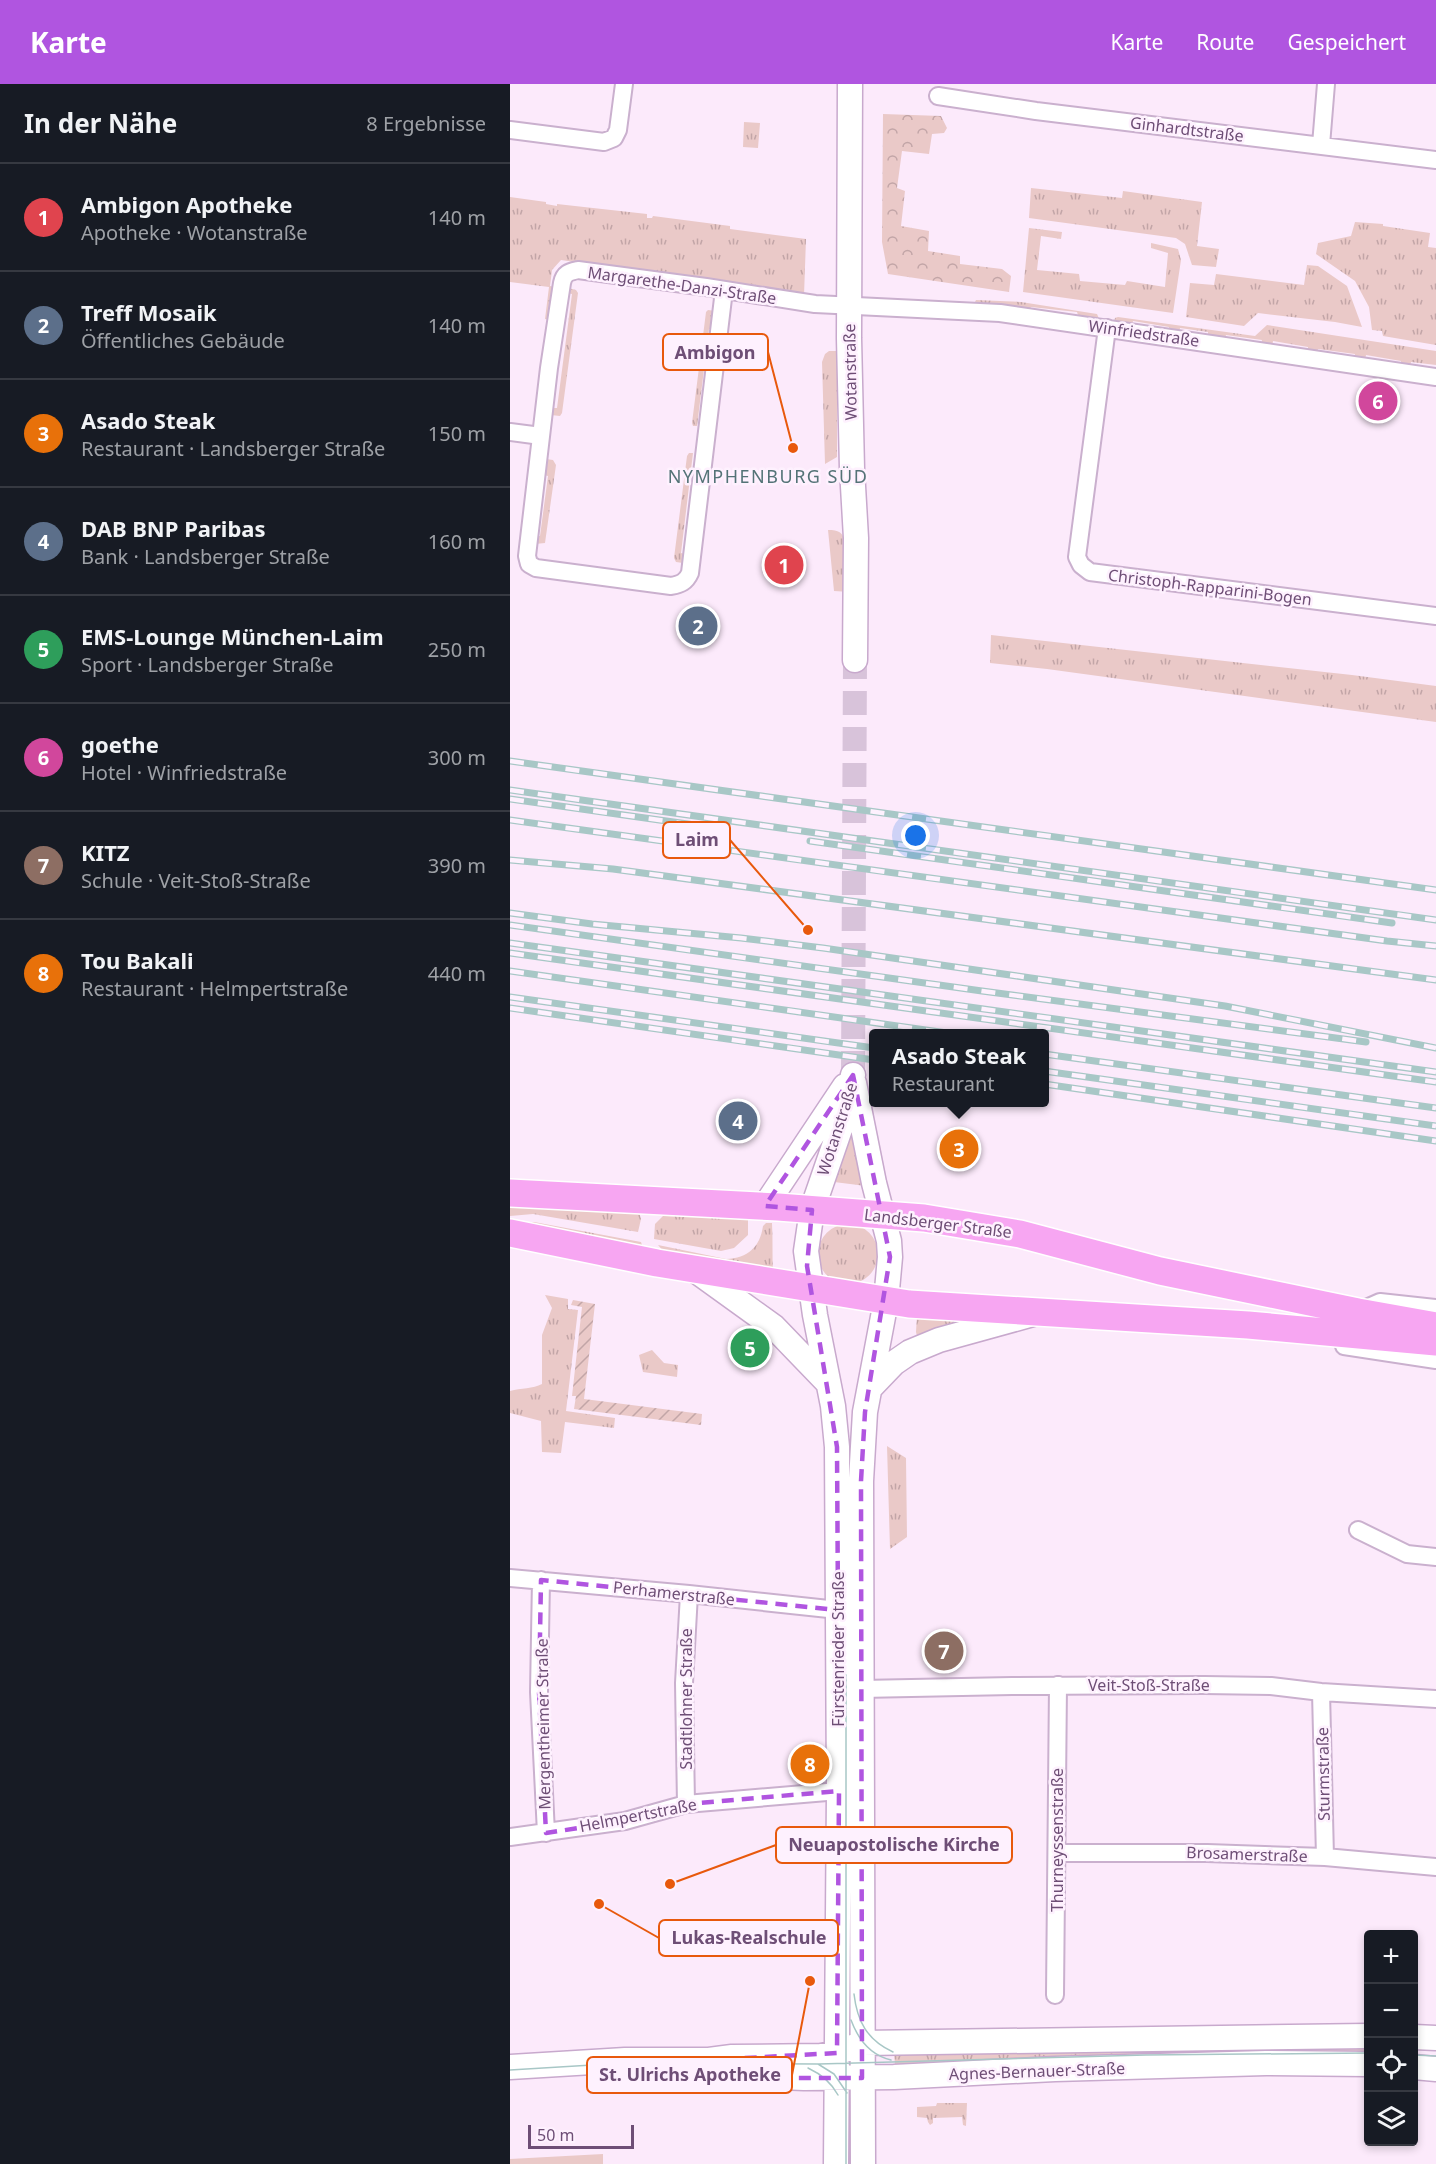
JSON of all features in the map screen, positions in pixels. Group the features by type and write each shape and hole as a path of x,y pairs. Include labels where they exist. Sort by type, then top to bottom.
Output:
{"main road":[{"name":"Wotanstraße","path":"850,84 849,306 852,469 856,538 855,660"},
{"name":"Wotanstraße","path":"812,1210 841,1126 853,1075"},
{"name":"Wotanstraße","path":"853,1075 874,1183 883,1215"},
{"path":"765,1206 853,1075"},
{"name":"Landsberger Straße","path":"510,1193 765,1206 924,1218 1020,1234 1160,1271 1436,1326"},
{"name":"Fürstenrieder Straße","path":"812,1210 806,1251 837,1447 839,1791 836,2164"},
{"name":"Fürstenrieder Straße","path":"863,2164 861,1481 865,1412 886,1301 890,1257 883,1215"},
{"path":"510,1233 695,1270 909,1304 1301,1329 1436,1342"},
{"path":"695,1270 774,1327 828,1383"},
{"path":"870,1388 894,1363 910,1352 939,1340 1041,1311"},
{"name":"Agnes-Bernauer-Straße","path":"510,2067 625,2060 709,2060 732,2056 821,2056 837,2053 863,2043 1364,2036"},
{"path":"1418,2037 1436,2038"},
{"name":"Agnes-Bernauer-Straße","path":"709,2060 756,2076 777,2078 862,2078 1266,2062 1364,2064"},
{"path":"1418,2067 1436,2069"}],"street":[{"path":"510,130 603,142 614,138 618,130 624,84"},
{"path":"1321,145 1326,84"},
{"name":"Ginhardtstraße","path":"938,96 1036,111 1436,160"},
{"name":"Margarethe-Danzi-Straße","path":"540,436 561,283 568,272 578,270 815,304 849,306"},
{"path":"510,432 540,436 527,556 529,564 536,568 671,586 684,582 690,573 724,290"},
{"name":"Winfriedstraße","path":"849,306 1000,313 1436,377"},
{"name":"Christoph-Rapparini-Bogen","path":"1107,328 1077,557 1081,566 1090,572 1436,616"},
{"path":"1358,1312 1380,1302 1436,1308"},
{"path":"1301,1329 1335,1344 1436,1360"},
{"path":"1358,1530 1407,1554 1436,1557"},
{"name":"Perhamerstraße","path":"510,1578 838,1610"},
{"name":"Mergentheimer Straße","path":"541,1580 539,1692 546,1833"},
{"name":"Stadtlohner Straße","path":"686,1804 684,1683 689,1594"},
{"name":"Veit-Stoß-Straße","path":"861,1689 1058,1685 1260,1686 1436,1699"},
{"name":"Thurneyssenstraße","path":"1055,1995 1058,1685"},
{"name":"Sturmstraße","path":"1321,1692 1325,1857"},
{"name":"Helmpertstraße","path":"510,1837 625,1821 686,1804 839,1791"},
{"name":"Brosamerstraße","path":"1057,1852 1325,1857 1436,1867"}],"highlighted area":[{"path":"853,1075 890,1257 865,1412 861,1481 862,2078 777,2078 709,2060 837,2053 839,1791 686,1804 625,1821 546,1833 539,1692 541,1580 838,1610 837,1447 807,1266 812,1210 765,1206"}],"green space":[{"path":"883,114 941,116 947,128 944,133 932,134 929,154 902,151 897,188 905,191 901,226 929,231 928,251 960,256 960,264 1002,269 1011,276 1009,292 888,274 882,242"},
{"path":"744,122 760,123 758,148 743,147"},
{"path":"1031,188 1122,198 1123,191 1202,202 1197,246 1219,249 1216,267 1192,265 1185,244 1176,238 1029,218"},
{"path":"510,197 546,202 546,204 557,206 557,204 647,214 647,218 653,216 730,226 730,229 806,239 804,296 561,260 552,270 550,286 554,287 550,320 545,319 549,287 510,282"},
{"path":"1355,222 1383,224 1383,226 1430,233 1428,247 1436,248 1436,345 1383,336 1382,331 1372,330 1369,307 1355,281 1316,254 1318,243 1351,236"},
{"path":"1029,228 1062,232 1061,239 1041,236 1037,270 1079,274 1080,281 1125,285 1127,281 1165,287 1168,253 1151,248 1151,243 1178,249 1181,260 1173,313 1023,292"},
{"path":"1307,265 1318,266 1347,286 1362,327 1258,313 1244,326 1186,317 1190,283 1214,285 1216,274 1304,285"},
{"path":"568,288 578,293 560,416 551,415 552,408 557,408 572,294 567,293"},
{"path":"976,300 1021,302 1097,314 1100,321 1079,318 1077,312 1031,307 1029,310 975,302"},
{"path":"716,311 714,329 709,329 697,426 693,426 706,312"},
{"path":"1118,317 1255,336 1267,325 1436,351 1436,365 1411,362 1410,367 1401,366 1401,361 1366,355 1365,360 1354,359 1355,354 1318,349 1317,354 1308,352 1308,347 1273,341 1272,347 1261,345 1262,340 1226,335 1225,339 1208,337 1208,332 1180,328 1179,333 1169,331 1169,327 1133,321 1132,325 1114,322"},
{"path":"829,351 837,351 837,457 825,464 822,362"},
{"path":"689,453 693,453 681,553 685,554 683,563 676,562 674,558"},
{"path":"546,459 553,460 556,465 545,543 535,544 536,536 540,536 548,476 544,475"},
{"path":"828,530 840,532 846,542 850,592 834,591"},
{"path":"991,635 1436,686 1436,722 990,663"},
{"path":"854,1129 866,1186 834,1182"},
{"path":"510,1205 639,1212 641,1219 638,1232 533,1214 510,1216"},
{"path":"663,1216 748,1218 748,1235 734,1248 721,1251 654,1239 655,1224"},
{"path":"534,1222 641,1242 642,1247 518,1223"},
{"path":"766,1223 772,1223 773,1272 664,1252 658,1245 726,1259 734,1258 752,1250"},
{"path":"842,1224 854,1224 870,1232 876,1242 878,1254 876,1266 870,1276 854,1284 842,1284 826,1276 818,1260 818,1248 826,1232"},
{"path":"545,1295 568,1299 568,1309 578,1310 566,1411 615,1418 614,1428 565,1422 561,1453 542,1452 541,1421 510,1413 510,1391 542,1384 542,1335 552,1308"},
{"path":"573,1300 595,1304 584,1399 702,1414 701,1425 574,1409 576,1396 572,1396 582,1307 571,1305"},
{"path":"917,1315 979,1319 918,1340"},
{"path":"652,1350 664,1363 678,1365 677,1377 643,1372 639,1355"},
{"path":"887,1446 906,1458 907,1537 890,1549"},
{"path":"1364,2044 1364,2056 895,2064 894,2054"},
{"path":"937,2103 967,2103 966,2126 963,2125 962,2117 933,2118 933,2123 930,2125 927,2118 917,2117 917,2107 936,2106"},
{"path":"603,2154 603,2164 510,2164 510,2159"}],"tunnel":[{"path":"853,1075 855,660"}],"tram line":[{"path":"846,1675 846,2164"},
{"path":"854,1994 858,2013 865,2029 876,2042 893,2052"},
{"path":"851,2020 857,2034 866,2045 877,2054 891,2060"},
{"path":"510,2070 625,2063 819,2064 1146,2055 1364,2053"},
{"path":"1418,2055 1436,2056"},
{"path":"818,2064 834,2074 847,2093"},
{"path":"808,2068 825,2079 838,2095"}],"railway":[{"path":"510,761 1436,890"},
{"path":"510,790 1436,920"},
{"path":"510,799 709,827"},
{"path":"510,820 1436,946"},
{"path":"810,841 1392,923"},
{"path":"510,860 613,869 1436,980"},
{"path":"510,913 592,924 823,948 1225,1006 1436,1048"},
{"path":"510,925 1366,1042"},
{"path":"510,943 1436,1072"},
{"path":"510,953 1436,1082"},
{"path":"510,971 919,1029"},
{"path":"510,997 869,1047"},
{"path":"510,1008 869,1059"},
{"path":"1049,1055 1436,1108"},
{"path":"1049,1072 1436,1126"},
{"path":"1049,1085 1436,1141"}],"place":[{"name":"goethe","path":"1378,401"},
{"name":"Ambigon","path":"793,448"},
{"name":"Ambigon Apotheke","path":"784,565"},
{"name":"Treff Mosaik","path":"698,626"},
{"name":"Laim","path":"808,930"},
{"name":"DAB BNP Paribas","path":"738,1121"},
{"name":"Asado Steak","path":"959,1149"},
{"name":"EMS-Lounge München-Laim","path":"750,1348"},
{"name":"KITZ","path":"944,1651"},
{"name":"Tou Bakali","path":"810,1764"},
{"name":"Neuapostolische Kirche","path":"670,1884"},
{"name":"Lukas-Realschule","path":"599,1904"},
{"name":"St. Ulrichs Apotheke","path":"810,1981"}],"district":[{"name":"NYMPHENBURG SÜD","path":"768,477"}]}
